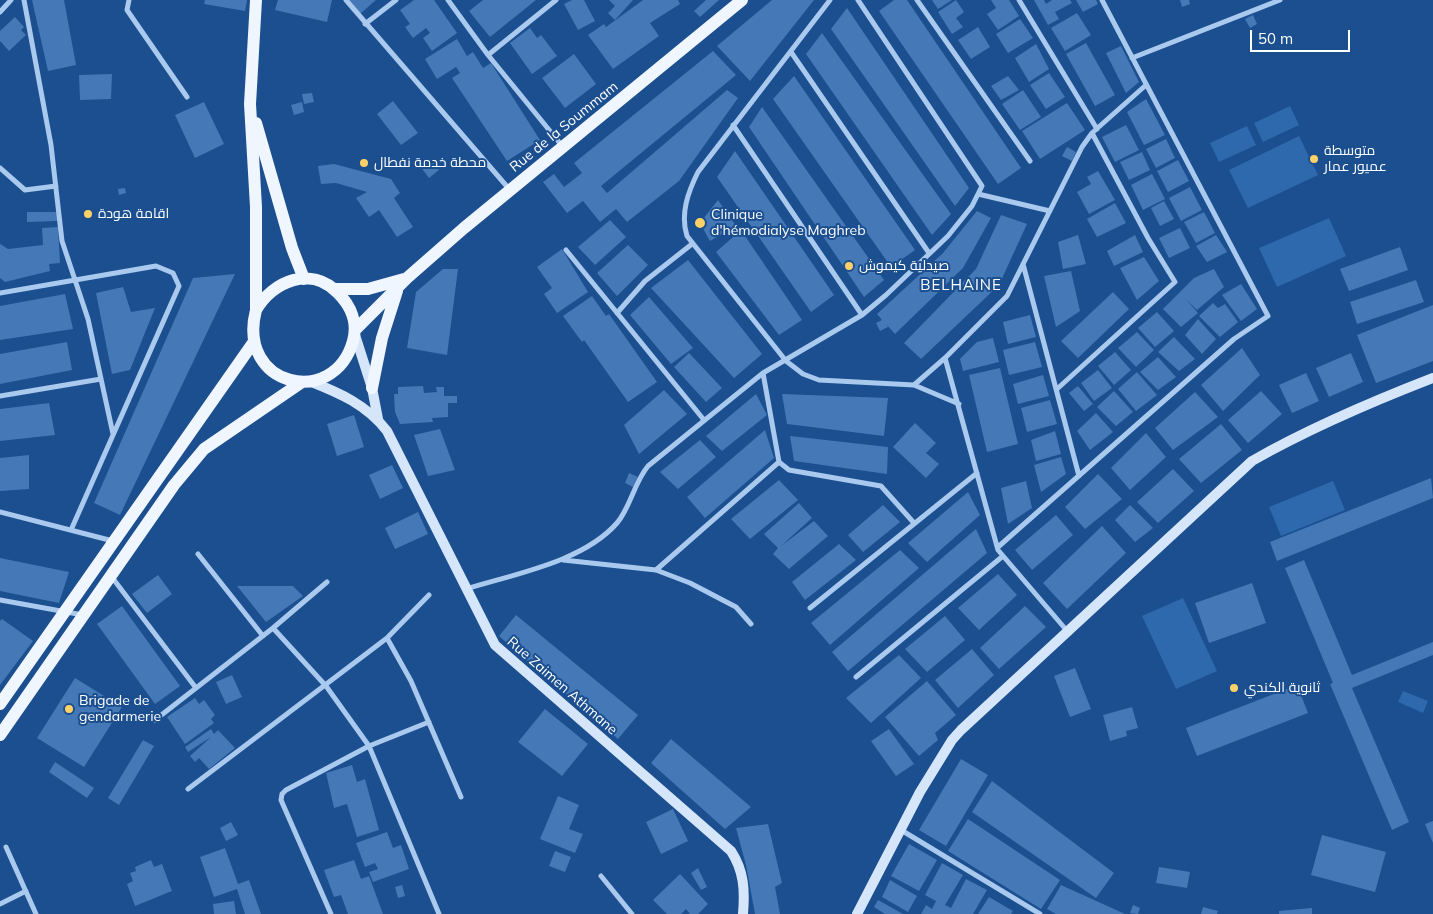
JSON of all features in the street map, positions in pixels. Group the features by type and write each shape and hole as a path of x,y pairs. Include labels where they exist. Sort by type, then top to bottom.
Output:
{"main road":[{"path":"256,0 250,104 256,207 256,310"},
{"name":"Rue de la Soummam","path":"355,333 407,278 735,2"},
{"path":"250,104 292,248 304,279"},
{"path":"334,289 368,289 407,278"},
{"path":"289,280 316,280 334,289 345,300 352,314 355,333 372,388 378,419 353,400 305,382 285,378 271,370 259,358 253,343 251,326 256,310 264,297 275,287 289,280"},
{"path":"372,388 382,338 398,288"},
{"path":"0,735 174,485 204,449 305,382 326,377 340,366 350,352 355,333"},
{"path":"0,704 253,343"},
{"path":"857,914 901,829 952,740 1068,632 1252,461 1298,436 1388,395 1433,378"},
{"name":"Rue Zaimen Athmane","path":"378,419 387,431 495,645 731,851 740,866 743,883 743,914"}],"street":[{"path":"0,12 11,0"},
{"path":"24,0 51,145 62,241 88,319 113,434"},
{"path":"129,0 128,10 187,97"},
{"path":"346,0 510,191"},
{"path":"365,24 396,0"},
{"path":"448,0 488,55 563,147"},
{"path":"488,55 556,0"},
{"path":"830,0 698,172 688,195 684,221 687,236 786,361 803,374 819,380 914,384 959,404"},
{"path":"466,589 562,560 598,540 618,523 642,473 648,466 764,373 862,315 886,295 948,236 972,206 982,186 859,2 866,0"},
{"path":"917,0 1030,161"},
{"path":"1019,0 1097,129"},
{"path":"998,547 1234,339 1268,316 1102,0"},
{"path":"1132,58 1280,0"},
{"path":"791,52 929,253"},
{"path":"914,384 945,358 1007,296 1082,147 1097,129 1146,85"},
{"path":"733,126 862,315"},
{"path":"1057,389 1175,282 1148,238 1092,134"},
{"path":"0,168 25,190 56,186"},
{"path":"978,194 1050,211"},
{"path":"617,313 645,281 692,244"},
{"path":"566,250 704,420"},
{"path":"1023,264 1079,476"},
{"path":"0,293 156,266 173,273 179,286 71,530"},
{"path":"945,358 998,547 1003,556 1068,632"},
{"path":"764,373 780,462 789,470 880,486 914,523"},
{"path":"0,396 101,379"},
{"path":"656,570 780,462"},
{"path":"810,608 977,473"},
{"path":"0,512 113,541"},
{"path":"198,554 263,636"},
{"path":"856,677 1003,556"},
{"path":"562,560 656,570 690,582 736,607 751,624"},
{"path":"111,576 196,688"},
{"path":"155,720 273,628 327,582"},
{"path":"188,789 387,638 429,595"},
{"path":"0,600 84,615"},
{"path":"273,628 326,686 369,746 439,914"},
{"path":"387,638 404,668 461,797"},
{"path":"331,914 282,800 282,794 286,790 369,746 429,722"},
{"path":"901,829 1040,914"},
{"path":"6,847 36,914"},
{"path":"601,876 632,914"},
{"path":"0,904 26,891"}],"shaded area":[{"path":"1290,106 1299,125 1263,142 1254,123"},
{"path":"1247,126 1256,145 1219,162 1210,143"},
{"path":"1299,136 1318,175 1248,208 1229,170"},
{"path":"1329,218 1346,256 1277,287 1259,248"},
{"path":"1333,481 1345,510 1281,536 1269,507"},
{"path":"1183,598 1217,671 1176,689 1142,616"},
{"path":"1403,691 1428,701 1423,713 1398,702"}],"building":[{"path":"32,0 64,0 76,65 48,71"},
{"path":"205,0 247,0 245,11 204,4"},
{"path":"278,0 332,0 327,22 275,10"},
{"path":"348,0 376,0 360,14"},
{"path":"414,0 434,0 457,33 432,51 423,38 430,33 426,28 413,38 405,27 410,24 400,10"},
{"path":"483,0 536,0 490,37 469,11"},
{"path":"572,0 584,0 595,21 578,30 564,4"},
{"path":"609,0 633,0 615,20 608,13 615,6"},
{"path":"643,0 678,0 680,4 650,23 659,36 613,69 588,35 604,24 606,27"},
{"path":"706,0 719,0 700,17 694,11"},
{"path":"772,0 814,0 750,81 717,46"},
{"path":"894,0 907,0 1021,168 998,184 879,11"},
{"path":"932,0 952,0 938,9"},
{"path":"956,0 964,12 956,18 963,27 952,34 938,12"},
{"path":"991,0 1009,0 1019,16 998,30 987,14 996,8"},
{"path":"1034,0 1044,0 1046,4 1052,0 1070,0 1072,3 1055,12 1059,19 1048,25"},
{"path":"1076,0 1096,0 1098,4 1083,12"},
{"path":"1180,0 1189,0 1190,4 1182,7"},
{"path":"847,8 969,188 955,206 831,29"},
{"path":"1077,13 1091,35 1065,51 1051,28"},
{"path":"1253,15 1257,24 1250,28 1245,19"},
{"path":"15,17 24,27 21,30 26,35 9,51 0,41 0,31"},
{"path":"1020,19 1033,38 1008,53 996,34"},
{"path":"978,27 990,47 971,59 958,40"},
{"path":"530,28 537,38 541,35 557,56 532,74 510,43"},
{"path":"822,33 951,214 932,235 806,54"},
{"path":"457,39 467,56 473,52 483,68 491,63 540,140 507,161 452,78 460,73 456,67 437,79 425,59"},
{"path":"1086,43 1115,95 1095,106 1066,54"},
{"path":"1036,44 1049,69 1029,82 1015,58"},
{"path":"1121,46 1139,82 1126,93 1106,53"},
{"path":"713,51 736,75 601,186 607,193 727,90 738,98 679,181 627,222 616,209 600,222 583,201 567,213 543,182 554,174 564,187 582,173 574,163"},
{"path":"574,54 596,84 565,108 542,78"},
{"path":"1049,73 1065,97 1046,109 1030,85"},
{"path":"112,74 111,99 80,100 79,75"},
{"path":"794,76 915,250 891,267 773,99"},
{"path":"1008,76 1019,90 1001,100 991,86"},
{"path":"1023,90 1041,117 1020,130 1002,104"},
{"path":"312,93 314,102 304,104 302,94"},
{"path":"1146,99 1165,135 1144,145 1127,112"},
{"path":"393,101 418,133 401,145 377,114"},
{"path":"204,102 224,144 195,158 175,115"},
{"path":"302,102 304,112 294,115 291,105"},
{"path":"1067,103 1085,130 1040,159 1022,131"},
{"path":"762,107 884,280 864,297 749,127"},
{"path":"1126,125 1139,150 1115,162 1102,137"},
{"path":"1166,139 1175,158 1156,168 1146,149"},
{"path":"1067,147 1076,152 1072,161 1062,156"},
{"path":"735,151 834,295 811,312 717,177"},
{"path":"1142,152 1150,170 1129,180 1120,162"},
{"path":"429,158 439,170 429,178 420,166"},
{"path":"1178,160 1189,181 1168,192 1157,171"},
{"path":"334,164 391,179 400,193 394,198 413,227 397,237 379,210 369,217 356,198 367,192 336,183 321,184 318,166"},
{"path":"1098,171 1115,200 1089,214 1077,192 1091,184 1087,177"},
{"path":"1152,174 1165,199 1143,210 1131,185"},
{"path":"1190,187 1202,210 1181,221 1169,198"},
{"path":"125,188 126,193 119,195 118,189"},
{"path":"718,200 736,226 710,241 700,223"},
{"path":"1164,201 1174,219 1160,226 1151,208"},
{"path":"1115,203 1126,223 1097,237 1087,219"},
{"path":"977,211 991,218 963,268 895,334 886,324 888,327 880,331 876,323 882,320 877,314 943,253"},
{"path":"27,212 57,212 57,221 27,222"},
{"path":"1204,212 1215,233 1196,243 1184,222"},
{"path":"1001,215 1027,224 999,285 921,359 904,343 976,269"},
{"path":"610,220 626,237 595,265 578,247"},
{"path":"58,227 60,263 49,264 50,271 5,282 0,278 0,244 8,249 43,245 42,228"},
{"path":"1180,228 1190,248 1169,258 1159,238"},
{"path":"741,230 802,320 779,335 716,252"},
{"path":"1078,235 1086,264 1063,269 1058,242"},
{"path":"1135,235 1143,252 1114,266 1107,251"},
{"path":"1216,235 1227,252 1207,262 1196,246"},
{"path":"628,245 648,265 617,296 597,273"},
{"path":"1400,247 1408,270 1349,291 1340,269"},
{"path":"562,249 588,292 557,313 544,294 552,288 537,267"},
{"path":"1144,257 1159,281 1137,300 1120,268"},
{"path":"688,260 762,354 734,378 651,288"},
{"path":"443,269 458,269 447,355 407,348 416,292"},
{"path":"1214,269 1224,287 1197,310 1186,299 1198,313 1181,327 1163,309 1194,278"},
{"path":"1071,271 1080,311 1056,327 1044,276"},
{"path":"235,274 120,515 94,503 193,278"},
{"path":"1416,280 1424,302 1357,324 1350,302"},
{"path":"1241,284 1257,309 1241,321 1222,295"},
{"path":"123,287 131,312 155,308 130,370 112,374 96,293"},
{"path":"1113,292 1129,309 1078,358 1061,341"},
{"path":"65,294 73,329 0,340 0,306"},
{"path":"592,296 606,316 609,314 657,382 628,402 584,340 582,342 563,316"},
{"path":"649,297 693,348 671,364 630,315"},
{"path":"1213,303 1218,308 1225,304 1238,322 1220,337 1199,316"},
{"path":"1433,305 1433,361 1376,383 1357,335"},
{"path":"1157,312 1174,331 1155,347 1138,328"},
{"path":"1030,315 1036,337 1008,344 1003,322"},
{"path":"1198,319 1216,339 1202,354 1185,335"},
{"path":"1137,332 1154,350 1136,367 1118,348"},
{"path":"1174,337 1195,359 1179,371 1158,352"},
{"path":"993,338 999,362 963,371 960,359 977,342"},
{"path":"67,342 72,370 0,384 0,354"},
{"path":"1035,342 1042,367 1009,375 1003,350"},
{"path":"1242,348 1260,375 1223,411 1201,385"},
{"path":"1115,352 1131,370 1114,385 1098,366"},
{"path":"689,353 722,388 706,402 674,367"},
{"path":"1351,353 1363,382 1329,397 1316,368"},
{"path":"1158,357 1176,377 1158,390 1140,372"},
{"path":"1000,368 1018,444 987,452 969,375"},
{"path":"1098,370 1112,388 1094,401 1081,383"},
{"path":"1137,372 1157,395 1136,411 1118,389"},
{"path":"1306,373 1319,401 1292,413 1279,385"},
{"path":"1043,375 1049,396 1018,404 1013,384"},
{"path":"423,386 424,393 437,392 436,387 444,387 444,396 457,396 457,403 448,403 448,417 432,418 433,422 400,424 395,412 394,394 398,394 398,387"},
{"path":"1078,386 1093,404 1084,411 1069,393"},
{"path":"664,390 687,414 639,454 624,425"},
{"path":"1114,391 1133,412 1116,426 1097,407"},
{"path":"1261,391 1282,414 1248,443 1228,420"},
{"path":"1195,392 1218,417 1173,450 1155,428"},
{"path":"756,394 767,415 722,451 706,436"},
{"path":"782,394 888,398 884,436 787,424"},
{"path":"1050,400 1057,424 1027,432 1021,408"},
{"path":"49,403 55,435 0,441 0,409"},
{"path":"1096,413 1113,432 1090,450 1077,431"},
{"path":"354,415 364,447 337,456 327,424"},
{"path":"915,423 936,443 926,453 939,464 926,478 893,447"},
{"path":"1221,424 1242,450 1201,483 1179,459"},
{"path":"440,429 455,470 428,476 414,435"},
{"path":"765,430 774,458 705,518 687,497"},
{"path":"1055,431 1061,454 1036,461 1031,440"},
{"path":"1146,433 1166,457 1130,490 1111,468"},
{"path":"790,436 888,447 887,474 794,461"},
{"path":"700,440 716,457 678,489 660,472"},
{"path":"29,455 29,489 0,491 0,458"},
{"path":"1061,457 1066,474 1041,492 1034,465"},
{"path":"392,465 403,488 380,499 369,475"},
{"path":"1173,469 1194,491 1158,523 1137,502"},
{"path":"629,473 638,477 633,487 625,483"},
{"path":"1098,474 1122,499 1085,529 1065,507"},
{"path":"1431,478 1433,498 1277,561 1270,542"},
{"path":"779,480 798,500 750,539 731,519"},
{"path":"1026,481 1032,508 1008,524 1001,488"},
{"path":"968,492 980,515 927,562 908,543"},
{"path":"799,503 812,518 781,546 814,521 828,536 789,569 773,554 778,548 764,534"},
{"path":"883,505 900,522 863,552 848,535"},
{"path":"1130,505 1153,528 1135,542 1115,520"},
{"path":"418,512 428,534 395,549 385,528"},
{"path":"1056,515 1073,535 1032,570 1015,550"},
{"path":"1102,526 1126,553 1067,609 1043,583"},
{"path":"976,529 987,553 848,671 832,652"},
{"path":"839,544 856,560 805,600 792,582"},
{"path":"900,550 919,568 830,645 811,623"},
{"path":"0,558 69,572 59,603 0,591"},
{"path":"1304,560 1352,675 1433,642 1433,655 1352,688 1409,822 1392,830 1330,684 1333,683 1285,568"},
{"path":"998,574 1017,595 979,630 958,608"},
{"path":"158,575 172,594 147,613 132,594"},
{"path":"1252,583 1266,623 1209,643 1195,603"},
{"path":"237,586 293,586 303,596 266,622"},
{"path":"122,606 180,686 155,704 97,624"},
{"path":"1025,606 1046,627 999,669 980,648"},
{"path":"516,615 638,715 618,739 499,636"},
{"path":"945,616 965,640 927,672 905,649"},
{"path":"2,619 33,641 0,685 0,621"},
{"path":"972,649 994,675 958,708 935,680"},
{"path":"899,655 921,678 871,723 846,698"},
{"path":"1075,668 1091,709 1070,717 1054,676"},
{"path":"232,675 242,697 226,704 216,682"},
{"path":"75,678 122,707 84,767 37,738"},
{"path":"927,681 956,715 935,733 938,740 919,756 885,717"},
{"path":"1297,685 1308,713 1197,756 1186,728"},
{"path":"195,698 199,704 204,700 215,715 211,719 214,723 185,744 167,717"},
{"path":"1132,707 1138,728 1126,731 1127,736 1110,741 1103,715"},
{"path":"545,709 588,744 562,776 518,742"},
{"path":"211,729 214,734 218,730 235,748 209,769 199,758 195,762 190,756 211,737 188,752 185,747"},
{"path":"889,729 914,764 896,776 871,741"},
{"path":"671,739 751,807 725,829 651,763"},
{"path":"143,740 154,746 119,805 108,798"},
{"path":"961,759 988,775 946,846 919,830"},
{"path":"55,762 94,788 87,798 49,772"},
{"path":"352,765 357,782 365,779 379,830 357,837 347,804 334,808 326,773"},
{"path":"992,781 1114,873 1096,898 972,812"},
{"path":"558,796 579,805 569,829 583,834 575,853 540,839"},
{"path":"673,809 688,841 661,854 646,822"},
{"path":"968,819 1060,880 1041,909 948,851"},
{"path":"1433,821 1433,843 1425,824"},
{"path":"231,822 238,835 226,841 220,828"},
{"path":"768,824 782,883 775,887 780,914 755,914 746,865 736,828"},
{"path":"387,832 393,848 401,845 409,869 373,882 369,872 378,869 375,863 365,867 356,843"},
{"path":"1322,835 1386,852 1375,892 1311,875"},
{"path":"909,844 937,860 919,891 891,876"},
{"path":"225,848 238,884 249,880 261,914 245,914 237,889 214,897 200,857"},
{"path":"555,851 571,857 565,872 549,866"},
{"path":"151,860 154,867 162,864 172,891 135,906 127,884 133,881 130,873 136,871 135,867"},
{"path":"354,860 361,879 369,876 383,914 348,914 341,895 334,897 324,870"},
{"path":"942,863 963,875 945,905 951,908 966,879 987,890 973,914 921,914 926,905 932,909 936,901 925,895"},
{"path":"1159,867 1190,872 1187,888 1156,883"},
{"path":"698,868 707,887 701,890 691,873"},
{"path":"680,874 708,904 698,914 690,914 686,909 681,914 667,914 653,900"},
{"path":"890,880 917,896 908,912 882,897"},
{"path":"402,885 405,896 398,898 395,887"},
{"path":"1061,885 1125,914 1056,914 1047,909"},
{"path":"989,897 1013,911 1011,914 978,914"},
{"path":"878,900 903,914 885,914 874,907"},
{"path":"234,901 236,914 214,914 213,904"},
{"path":"1133,905 1140,908 1138,914 1130,913"},
{"path":"1203,907 1218,911 1217,914 1201,914"},
{"path":"1312,908 1312,914 1279,914 1279,911"}],"place":[{"name":"متوسطة عميور عمار","path":"1314,159"},
{"name":"محطة خدمة نفطال","path":"364,163"},
{"name":"اقامة هودة","path":"88,214"},
{"name":"Clinique d'hémodialyse Maghreb","path":"700,223"},
{"name":"صيدلية كيموش","path":"849,266"},
{"name":"ثانوية الكندي","path":"1234,688"},
{"name":"Brigade de gendarmerie","path":"69,709"}],"district":[{"name":"BELHAINE","path":"961,285"}]}
